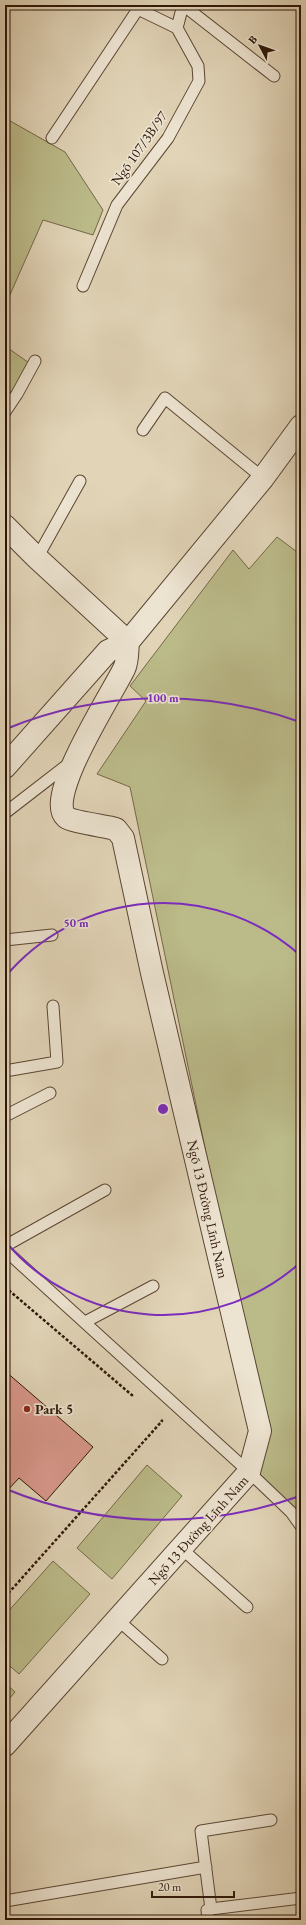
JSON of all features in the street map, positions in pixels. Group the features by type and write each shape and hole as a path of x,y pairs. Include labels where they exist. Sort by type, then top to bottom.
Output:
{"street":[{"path":"5,766 108,651 128,642 263,478 301,426"},
{"path":"5,526 37,558 128,642"},
{"name":"Ngõ 13 Đường Lĩnh Nam","path":"5,1745 182,1549 249,1472 260,1431 152,973 123,838 116,829 72,820 65,817 61,809 60,800 75,759 125,667 128,642"}],"lane":[{"path":"52,138 138,9 177,28 183,5 274,76"},
{"name":"Ngõ 107/3B/97","path":"83,286 117,205 168,138 199,82 198,66 177,28"},
{"path":"5,412 18,394 35,361"},
{"path":"143,430 166,398 263,478"},
{"path":"37,558 80,480"},
{"path":"5,813 75,759"},
{"path":"5,940 52,935"},
{"path":"5,1071 57,1062 53,1006"},
{"path":"5,1116 50,1093"},
{"path":"5,1246 105,1190"},
{"path":"5,1250 249,1472 290,1512 301,1526"},
{"path":"85,1322 153,1286"},
{"path":"182,1549 247,1607"},
{"path":"118,1620 162,1659"},
{"path":"271,1820 201,1831 210,1914 301,1898"},
{"path":"5,1901 206,1867"}],"path":[{"path":"5,1287 138,1400"},
{"path":"5,1597 162,1421 156,1416"}],"shaded area":[{"path":"5,118 65,152 103,210 93,235 43,220 5,306"},
{"path":"5,346 32,365 5,405"},
{"path":"277,537 301,555 301,1520 256,1470 264,1432 130,787 97,774 146,701 130,686 233,550 249,569"},
{"path":"147,1465 182,1496 112,1579 77,1548"},
{"path":"53,1561 90,1594 19,1674 5,1662 5,1615"},
{"path":"5,1683 15,1692 5,1704"}],"building":[{"name":"Park 5","path":"5,1371 93,1447 46,1501 19,1478 5,1493"}],"place":[{"name":"Park 5","path":"27,1409"}]}
